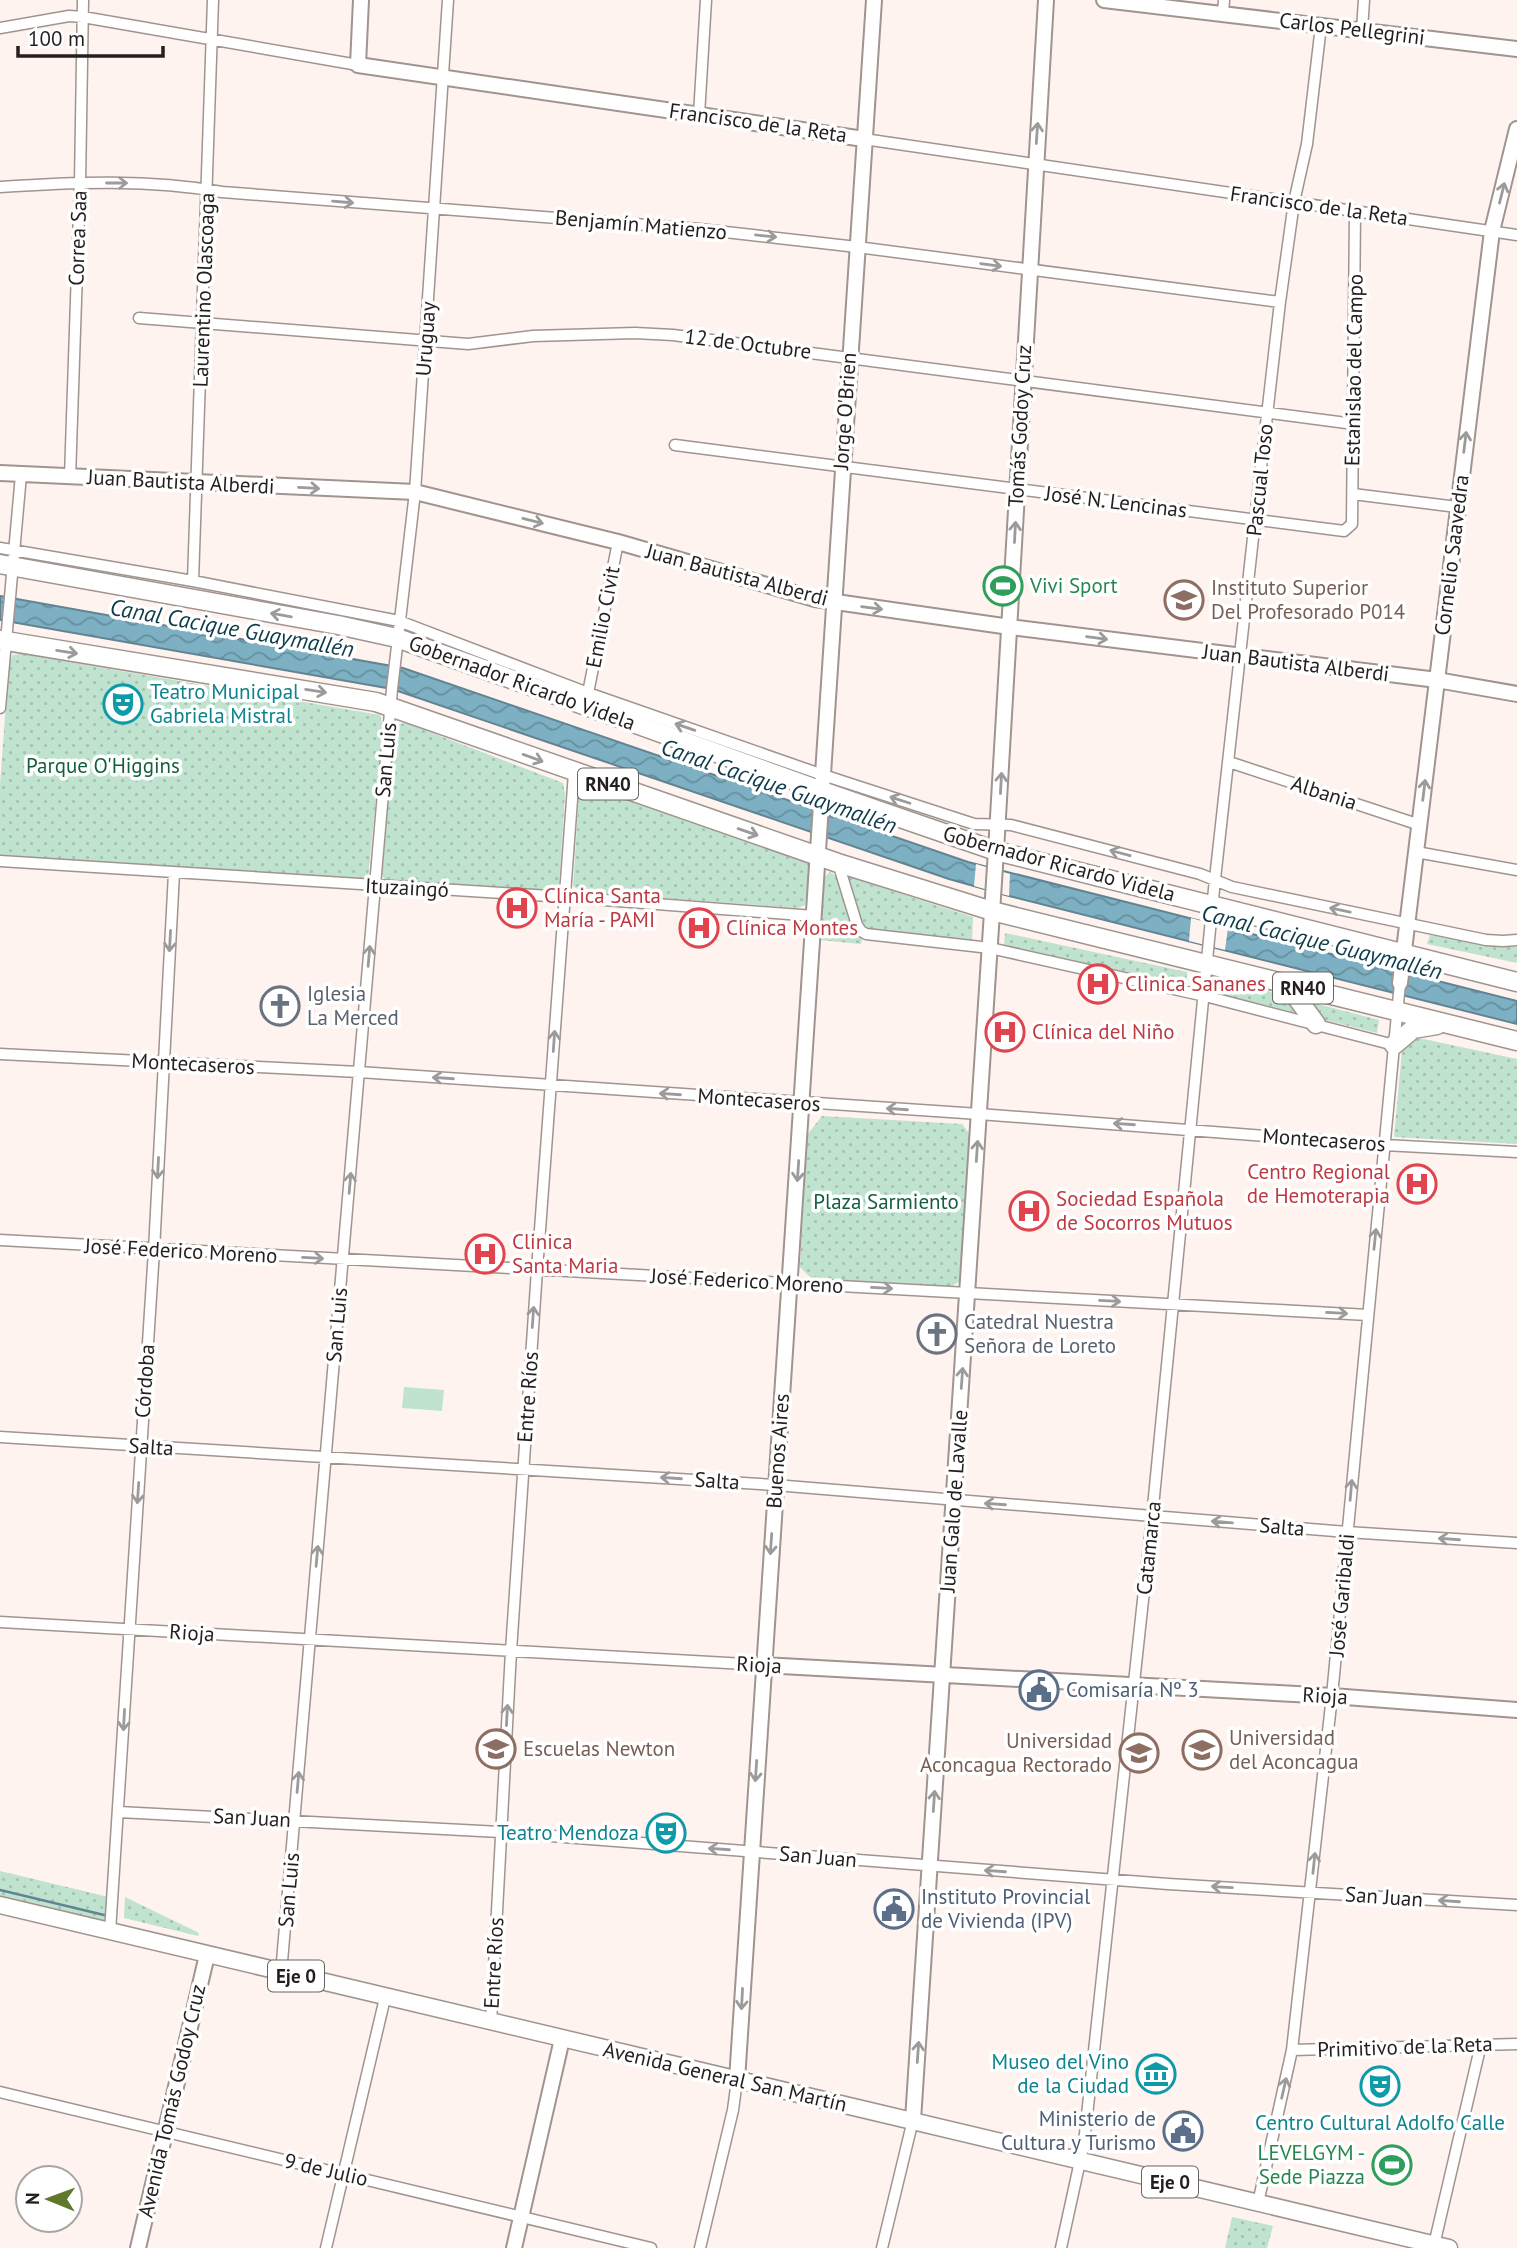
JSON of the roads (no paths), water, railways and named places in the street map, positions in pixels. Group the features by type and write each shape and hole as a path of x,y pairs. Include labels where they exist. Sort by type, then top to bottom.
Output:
{"highway":[{"name":"Gobernador Ricardo Videla","path":"9,560 338,625 398,629 822,783 996,851 1212,915 1400,983 1450,1024 1517,1041"},
{"name":"Gobernador Ricardo Videla","path":"2,641 361,699 392,691 574,773 838,863 992,911 1209,948 1286,983 1517,982"},
{"path":"1286,983 1316,1024"},
{"path":"1394,1045 1413,1030 1450,1024"}],"main road":[{"name":"Avenida General San Martín","path":"0,1905 1439,2247"}],"street":[{"name":"Correa Saa","path":"70,477 83,0"},
{"name":"Laurentino Olascoaga","path":"193,581 213,0"},
{"path":"358,65 361,0"},
{"name":"Uruguay","path":"392,691 415,492 448,0"},
{"path":"699,115 706,0"},
{"name":"Jorge O'Brien","path":"820,823 874,0"},
{"name":"Tomás Godoy Cruz","path":"994,881 1046,0"},
{"name":"Carlos Pellegrini","path":"1104,0 1224,7 1321,26 1517,49"},
{"path":"1362,30 1364,0"},
{"name":"Francisco de la Reta","path":"0,27 69,16 83,17 442,79 1517,235"},
{"name":"Pascual Toso","path":"1209,948 1280,302 1294,202 1307,144 1321,26"},
{"name":"Cornelio Saavedra","path":"1400,983 1492,232 1517,129"},
{"name":"Benjamín Matienzo","path":"0,187 80,183 183,185 433,210 699,229 1280,302"},
{"name":"Estanislao del Campo","path":"1349,528 1352,524 1353,495 1355,211"},
{"name":"12 de Octubre","path":"139,318 468,344 533,336 635,333 673,335 1354,424"},
{"name":"José N. Lencinas","path":"675,445 1344,531 1349,528"},
{"name":"Juan Bautista Alberdi","path":"0,473 415,492 618,542 815,599 1010,627 1437,680 1517,694"},
{"path":"0,708 2,641 9,604 9,560 21,475"},
{"path":"1353,495 1457,507"},
{"name":"Emilio Civit","path":"588,692 618,542"},
{"path":"0,548 9,560 193,581 398,629 588,692 822,783 974,824 1011,825 1215,880 1232,887 1486,940 1517,940"},
{"name":"San Luis","path":"281,1973 392,691"},
{"name":"Albania","path":"1228,762 1420,825"},
{"name":"Entre Ríos","path":"491,2022 523,1469 574,773"},
{"name":"Buenos Aires","path":"737,2080 820,823"},
{"path":"1416,852 1517,870"},
{"name":"Ituzaingó","path":"0,861 565,897 814,916"},
{"path":"838,863 854,918 863,933 990,948 1205,996 1394,1045"},
{"name":"Córdoba","path":"110,1931 174,873"},
{"name":"Juan Galo de Lavalle","path":"913,2120 994,881"},
{"name":"Catamarca","path":"1061,2248 1082,2160 1153,1517 1209,948"},
{"name":"José Garibaldi","path":"1258,2203 1292,2050 1332,1696 1400,983"},
{"name":"Montecaseros","path":"0,1054 359,1072 1517,1152"},
{"name":"José Federico Moreno","path":"0,1240 1368,1315"},
{"name":"Salta","path":"0,1437 775,1485 1153,1517 1517,1543"},
{"name":"Rioja","path":"0,1622 1332,1696 1517,1710"},
{"name":"San Juan","path":"119,1812 500,1832 1113,1880 1517,1905"},
{"name":"Avenida Tomás Godoy Cruz","path":"138,2248 207,1955"},
{"path":"326,2248 385,1997"},
{"path":"514,2248 562,2039"},
{"name":"Primitivo de la Reta","path":"1292,2050 1517,2044"},
{"path":"1439,2247 1481,2045"},
{"path":"700,2248 733,2110 737,2080"},
{"name":"9 de Julio","path":"0,2092 652,2248"},
{"path":"882,2248 913,2120"}],"water":[{"path":"0,596 403,668 968,862 1517,1001 1517,1024 949,879 392,689 0,620"}],"waterway":[{"path":"0,1890 104,1915"}],"place":[{"name":"Vivi Sport","path":"1003,586"},
{"name":"Instituto Superior Del Profesorado P014","path":"1184,600"},
{"name":"Teatro Municipal Gabriela Mistral","path":"123,704"},
{"name":"Clínica Santa María - PAMI","path":"517,908"},
{"name":"Clínica Montes","path":"699,928"},
{"name":"Clinica Sananes","path":"1098,984"},
{"name":"Iglesia La Merced","path":"280,1006"},
{"name":"Clínica del Niño","path":"1005,1032"},
{"name":"Centro Regional de Hemoterapia","path":"1417,1184"},
{"name":"Sociedad Española de Socorros Mutuos","path":"1029,1211"},
{"name":"Clinica Santa Maria","path":"485,1254"},
{"name":"Catedral Nuestra Señora de Loreto","path":"937,1334"},
{"name":"Comisaría Nº 3","path":"1039,1690"},
{"name":"Escuelas Newton","path":"496,1749"},
{"name":"Universidad del Aconcagua","path":"1202,1750"},
{"name":"Universidad Aconcagua Rectorado","path":"1139,1753"},
{"name":"Teatro Mendoza","path":"666,1833"},
{"name":"Instituto Provincial de Vivienda (IPV)","path":"894,1909"},
{"name":"Museo del Vino de la Ciudad","path":"1156,2074"},
{"name":"Centro Cultural Adolfo Calle","path":"1380,2086"},
{"name":"Ministerio de Cultura y Turismo","path":"1183,2131"},
{"name":"LEVELGYM - Sede Piazza","path":"1392,2165"}],"water label":[{"name":"Canal Cacique Guaymallén","path":"232,628"},
{"name":"Canal Cacique Guaymallén","path":"779,786"},
{"name":"Canal Cacique Guaymallén","path":"1322,942"}],"park label":[{"name":"Parque O'Higgins","path":"103,766"},
{"name":"Plaza Sarmiento","path":"886,1202"}]}
